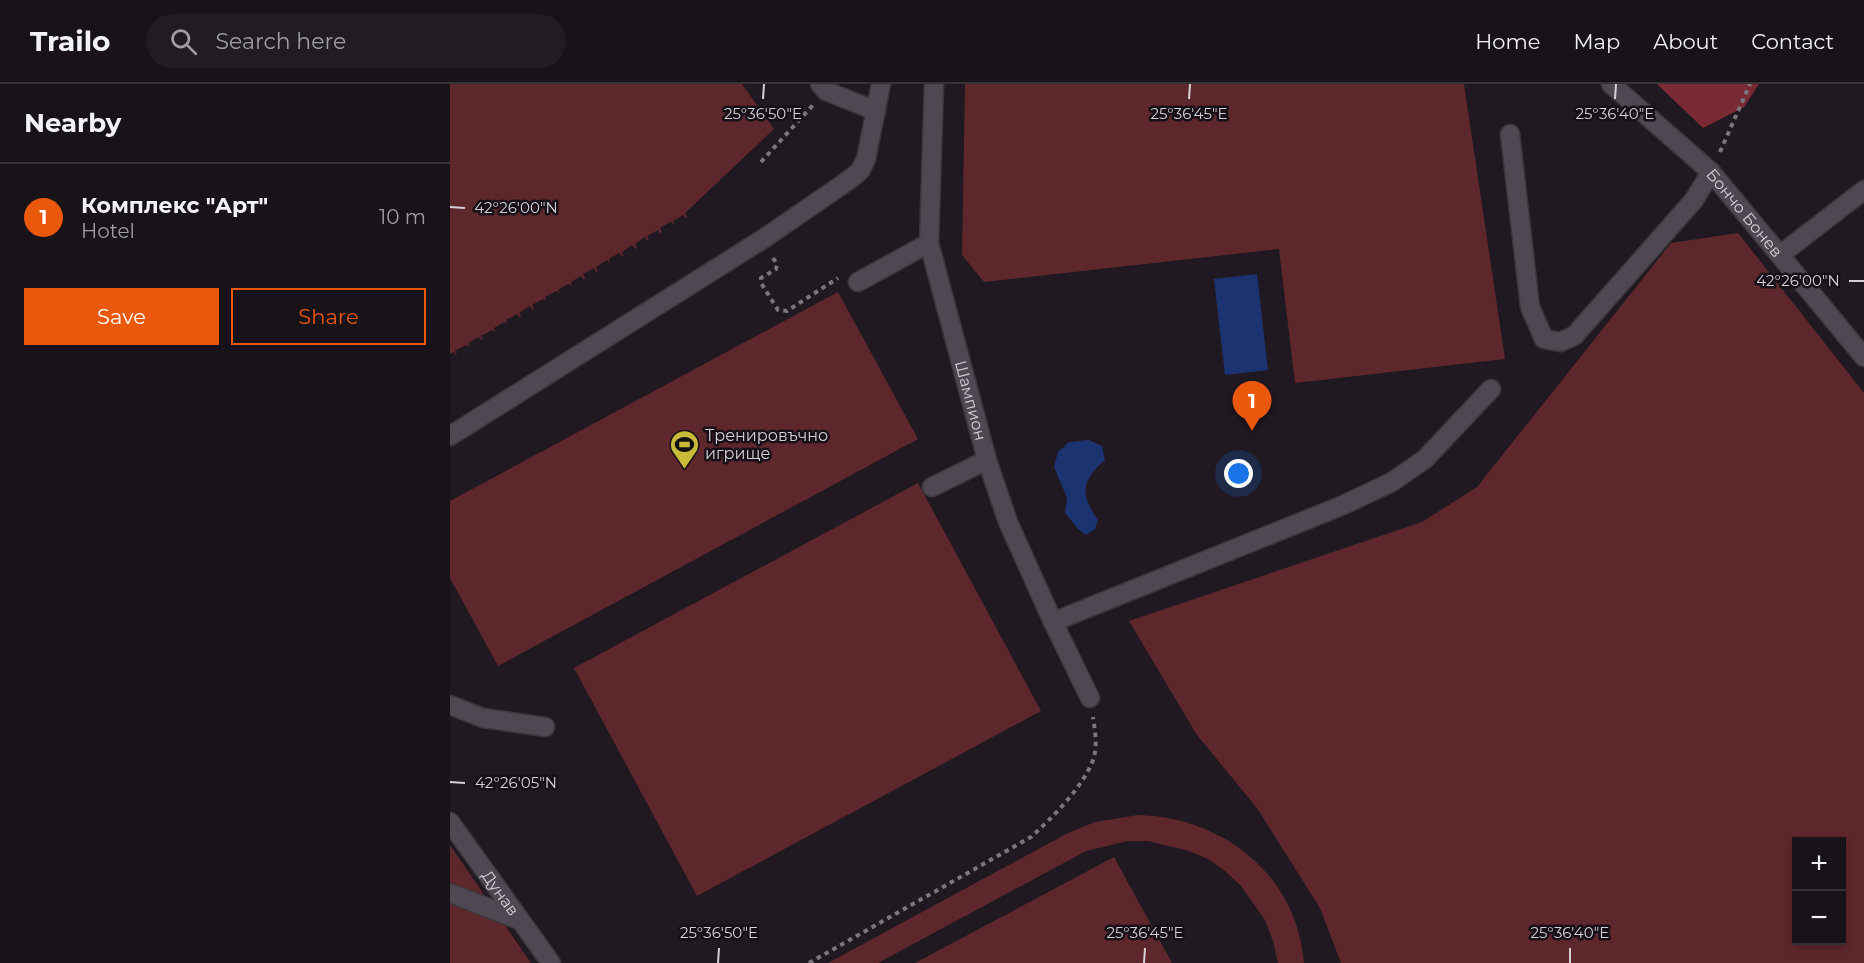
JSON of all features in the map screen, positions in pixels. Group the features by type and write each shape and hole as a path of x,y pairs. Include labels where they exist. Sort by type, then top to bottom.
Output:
{"street":[{"path":"450,436 763,239 860,171 866,159 881,84"},
{"name":"Шампион","path":"934,84 929,243 987,460 1008,522 1090,698"},
{"name":"Бончо Бонев","path":"1611,84 1711,172 1864,357"},
{"path":"823,88 876,111"},
{"path":"1510,134 1530,307 1542,337 1549,342 1560,342 1574,336 1694,200 1711,172"},
{"path":"1780,255 1864,190"},
{"path":"858,282 929,243"},
{"path":"1053,622 1341,506 1392,482 1425,459 1491,389"},
{"path":"932,487 987,460"},
{"path":"450,705 483,717 545,727"},
{"name":"Дунав","path":"450,822 550,963"},
{"path":"450,893 519,920"}],"path":[{"path":"1711,172 1750,84"},
{"path":"761,162 823,88"},
{"path":"763,239 777,264 776,268 761,278 761,284 778,310 788,310 838,278 852,277 858,282"},
{"path":"809,963 1031,837 1047,823 1084,778 1094,758 1096,737 1090,698"}],"shaded area":[{"path":"450,84 742,84 774,129 685,213 686,218 683,215 673,221 675,225 670,222 660,228 662,232 660,234 658,230 647,236 649,240 647,241 645,237 635,244 637,248 635,249 632,245 622,252 624,256 619,253 609,259 610,264 607,260 596,267 598,271 596,272 594,268 583,274 584,280 581,276 571,282 572,286 568,284 558,290 560,294 556,291 545,297 547,301 543,299 532,305 534,309 532,310 530,306 519,313 520,318 517,314 506,320 508,324 504,322 494,328 496,332 492,330 481,336 483,339 479,337 468,343 470,347 466,345 455,351 456,356 454,352 450,354"},
{"path":"965,84 1464,84 1505,359 1295,383 1279,249 984,282 962,255"},
{"path":"1657,84 1759,84 1744,107 1703,128"},
{"path":"1738,233 1864,393 1864,963 1341,963 1320,908 1257,808 1197,735 1129,621 1422,522 1477,487 1671,243"},
{"name":"Тренировъчно игрище","path":"838,292 918,439 498,666 450,578 450,501"},
{"path":"918,483 1041,711 697,896 574,668"},
{"path":"1138,815 1169,818 1199,827 1226,840 1250,857 1271,878 1287,903 1298,931 1304,963 1278,963 1265,920 1241,886 1208,859 1189,851 1148,841 1127,841 1086,851 878,963 828,963 1068,833 1095,822"},
{"path":"450,845 531,963 450,963"},
{"path":"1114,857 1172,963 915,963"}],"water":[{"path":"1257,274 1268,370 1225,375 1214,279"},
{"path":"1089,440 1102,446 1105,460 1087,482 1088,503 1098,520 1095,529 1086,535 1065,513 1067,498 1054,467 1058,452 1069,442"}],"place":[{"name":"Комплекс \"Арт\"","path":"1252,431"},
{"name":"Тренировъчно игрище","path":"684,470"}]}
